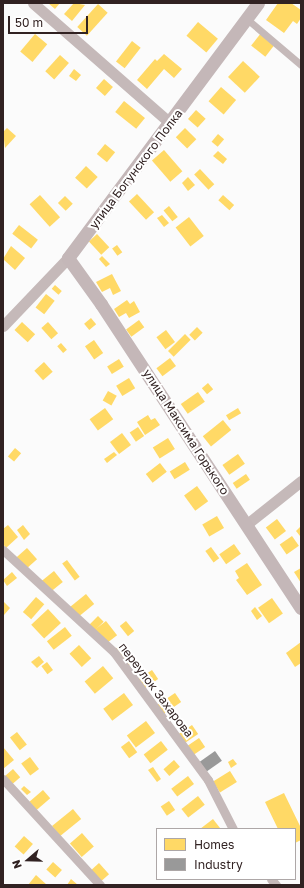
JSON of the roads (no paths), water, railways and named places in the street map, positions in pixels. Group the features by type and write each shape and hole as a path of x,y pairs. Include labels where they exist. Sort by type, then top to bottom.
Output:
{"main road":[{"name":"улица Богунского Полка","path":"68,258 258,3"},
{"name":"улица Максима Горького","path":"68,258 247,524 301,608"}],"street":[{"path":"33,3 170,123"},
{"path":"247,19 301,65"},
{"name":"улица Богунского Полка","path":"3,326 68,258"},
{"path":"247,524 301,481"},
{"name":"переулок Захарова","path":"3,550 114,652 208,780 232,828"},
{"path":"3,779 100,885"}]}
